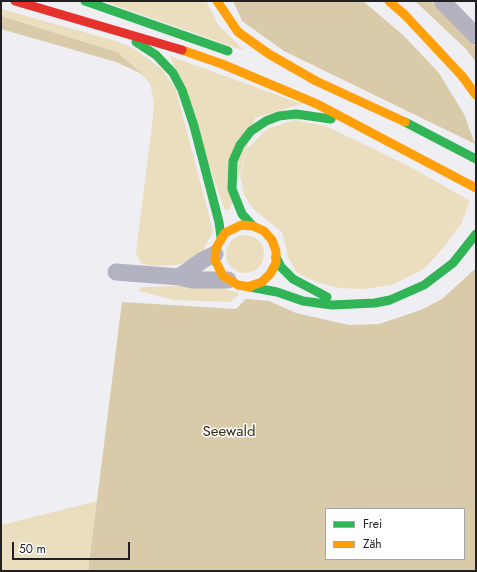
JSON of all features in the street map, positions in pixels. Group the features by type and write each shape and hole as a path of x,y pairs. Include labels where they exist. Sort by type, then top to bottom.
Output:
{"main road":[{"path":"15,1 156,41 222,64 318,104 476,188"},
{"path":"85,1 236,54"},
{"path":"217,1 227,18 238,32 269,54 316,81 415,126 476,159"},
{"path":"389,1 405,15 462,76 476,95"},
{"path":"82,21 140,44 156,55 173,73 182,90 194,126 219,222 221,237 215,254 217,266 228,280 238,285 277,292 303,301 345,305 390,300 424,285 453,263 466,250 476,234"},
{"path":"272,67 316,81"},
{"path":"345,305 293,279 281,267 276,257 272,240 264,231 253,226 242,214 237,204 232,189 233,161 240,145 251,131 266,121 296,114 316,115 336,120 396,146"},
{"path":"221,237 236,227 253,226"},
{"path":"250,286 266,278 274,269 276,257"}],"street":[{"path":"442,1 476,36"},
{"path":"179,276 215,254"},
{"path":"116,272 179,276 192,280 228,280"}],"shaded area":[{"path":"103,1 206,1 219,26 245,51"},
{"path":"1,9 116,41 133,48 162,69 176,90 213,231 202,253 177,265 156,266 142,264 136,253 153,117 154,103 150,83 117,52 1,16"},
{"path":"170,56 302,104 255,118 230,209 225,210"},
{"path":"294,120 326,126 407,165 470,201 461,224 445,246 425,268 392,285 364,289 340,288 316,282 297,273 288,257 282,232 254,210 244,195 240,176 247,149 267,129"},
{"path":"241,235 249,235 256,238 261,243 264,254 261,265 256,270 249,273 241,273 234,270 229,265 226,258 226,250 229,243 234,238"},
{"path":"215,285 240,294 230,302 173,300 140,291 139,289 142,287"},
{"path":"97,501 88,571 1,571 1,525"}],"green space":[{"path":"233,1 363,1 403,35 439,73 464,114 475,144 284,51 242,21"},
{"path":"415,1 431,1 476,47 476,62 466,49"},
{"path":"1,16 117,52 142,74 116,62 1,29"},
{"name":"Seewald","path":"476,268 476,571 88,571 122,302 236,309 246,299 269,301 296,313 349,325 379,324 421,310 442,299"}],"traffic: fast":[{"path":"85,1 228,51"},
{"path":"136,42 156,55 173,73 182,90 194,126 219,222 221,237"},
{"path":"253,226 242,214 232,189 233,161 240,145 251,131 266,121 279,116 296,114 331,119"},
{"path":"405,122 476,159"},
{"path":"250,287 277,292 303,301 332,305 375,303 390,300 424,285 453,263 476,234"},
{"path":"276,257 281,267 293,279 327,297"}],"traffic: slow":[{"path":"217,1 238,32 269,54 316,81 405,122"},
{"path":"389,1 405,15 462,76 476,95"},
{"path":"182,50 222,64 317,104 476,188"},
{"path":"250,286 262,282 270,274 276,263 276,251 272,240 264,231 253,226 241,225 225,233 216,248 215,260 223,276 238,285 250,287"}],"traffic: jam":[{"path":"15,1 182,50"}]}
